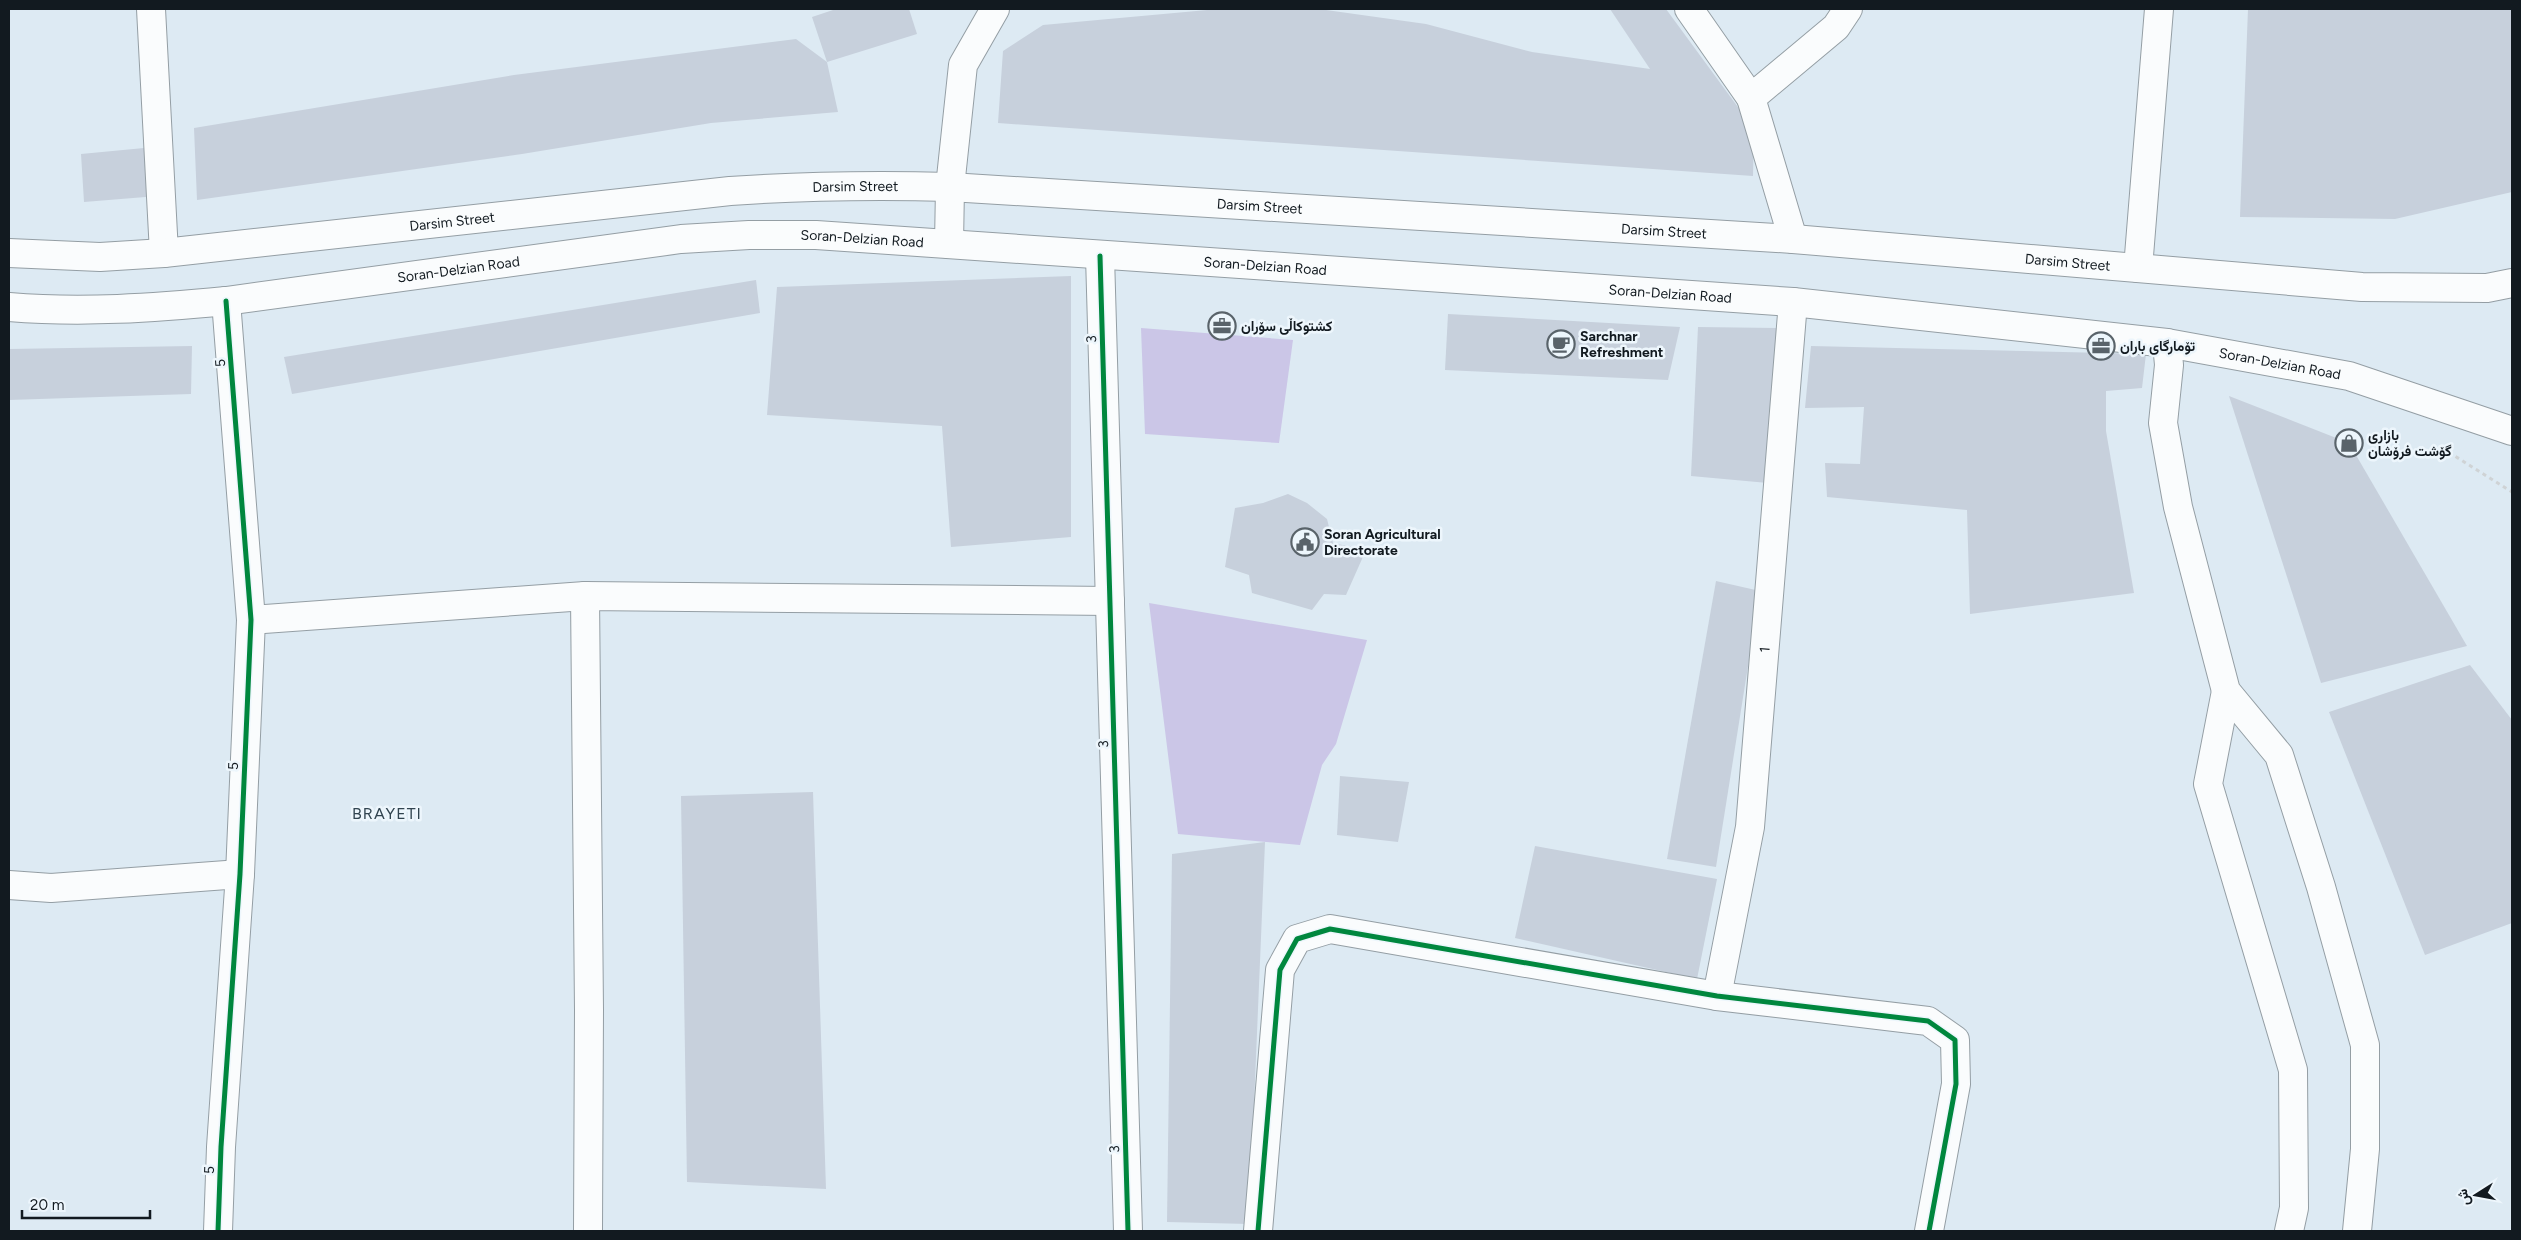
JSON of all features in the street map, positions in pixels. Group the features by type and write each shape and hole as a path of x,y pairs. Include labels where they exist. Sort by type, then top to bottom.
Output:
{"street":[{"path":"151,9 164,253"},
{"path":"950,244 950,187 963,65 995,9"},
{"path":"1689,9 1751,98 1793,239"},
{"path":"1751,98 1836,27 1848,9"},
{"path":"2138,268 2159,9"},
{"name":"Darsim Street","path":"9,253 100,257 164,253 730,191 803,186 950,187 1793,239 2362,287 2487,288 2512,283"},
{"name":"Soran-Delzian Road","path":"9,307 96,310 226,301 682,239 748,235 816,235 1100,256 1792,302 2168,343 2349,376 2512,431"},
{"name":"3","path":"1100,256 1128,1231"},
{"name":"5","path":"218,1231 221,1148 240,874 251,620 226,301"},
{"name":"1","path":"1717,996 1750,827 1792,302"},
{"path":"2168,343 2169,365 2163,423 2178,506 2226,691 2279,755 2321,887 2364,1045 2364,1149 2357,1231"},
{"path":"585,596 589,1010 588,1231"},
{"path":"251,620 585,596 1110,601"},
{"path":"2226,691 2208,784 2293,1070 2294,1208 2289,1231"},
{"path":"9,885 51,888 240,874"},
{"path":"1258,1231 1280,970 1297,939 1330,929 1717,996 1928,1021 1956,1040 1956,1084 1929,1231"}],"shaded area":[{"path":"1141,328 1293,340 1279,443 1145,434"},
{"path":"1149,603 1367,640 1336,744 1322,765 1300,845 1178,834"}],"building":[{"path":"836,9 909,9 917,34 827,62 812,17"},
{"path":"1218,9 1319,9 1426,24 1532,52 1650,69 1610,9 1666,9 1754,129 1753,176 998,123 1003,51 1043,25"},
{"path":"2248,9 2512,9 2512,192 2395,219 2240,217"},
{"path":"796,39 827,62 838,112 711,123 522,154 197,200 194,128 514,75"},
{"path":"165,146 170,195 84,202 81,154"},
{"path":"1071,276 1071,537 951,547 942,426 767,415 777,287"},
{"path":"756,280 760,313 292,394 284,357"},
{"path":"1448,314 1680,327 1668,380 1445,370"},
{"path":"1698,327 1777,328 1768,483 1691,476"},
{"path":"192,346 191,394 9,400 9,349"},
{"path":"1811,346 2146,354 2142,388 2106,391 2106,431 2134,593 1970,614 1967,510 1827,497 1825,463 1860,464 1864,407 1805,408"},
{"path":"2229,396 2349,443 2467,646 2321,683"},
{"path":"1288,494 1307,503 1327,519 1333,543 1366,550 1346,595 1324,594 1312,610 1252,593 1249,575 1225,567 1235,508 1263,503"},
{"path":"1716,581 1760,591 1716,867 1667,859"},
{"path":"2470,665 2512,720 2512,923 2425,955 2329,712"},
{"path":"1340,776 1409,782 1398,842 1337,835"},
{"path":"813,792 826,1189 687,1182 681,796"},
{"path":"1265,842 1249,1224 1167,1222 1172,854"},
{"path":"1535,846 1717,879 1697,979 1515,938"}],"cycle path":[{"path":"1100,256 1128,1231"},
{"path":"218,1231 221,1147 240,874 251,620 226,301"},
{"path":"1258,1231 1280,970 1297,939 1330,929 1717,996 1928,1021 1955,1040 1956,1084 1929,1231"}],"place":[{"name":"کشتوکاڵی سۆران","path":"1222,326"},
{"name":"Sarchnar Refreshment","path":"1561,344"},
{"name":"تۆمارگای باران","path":"2101,346"},
{"name":"بازاڕی گۆشت فرۆشان","path":"2349,443"},
{"name":"Soran Agricultural Directorate","path":"1305,542"}],"district":[{"name":"BRAYETI","path":"387,813"}]}
